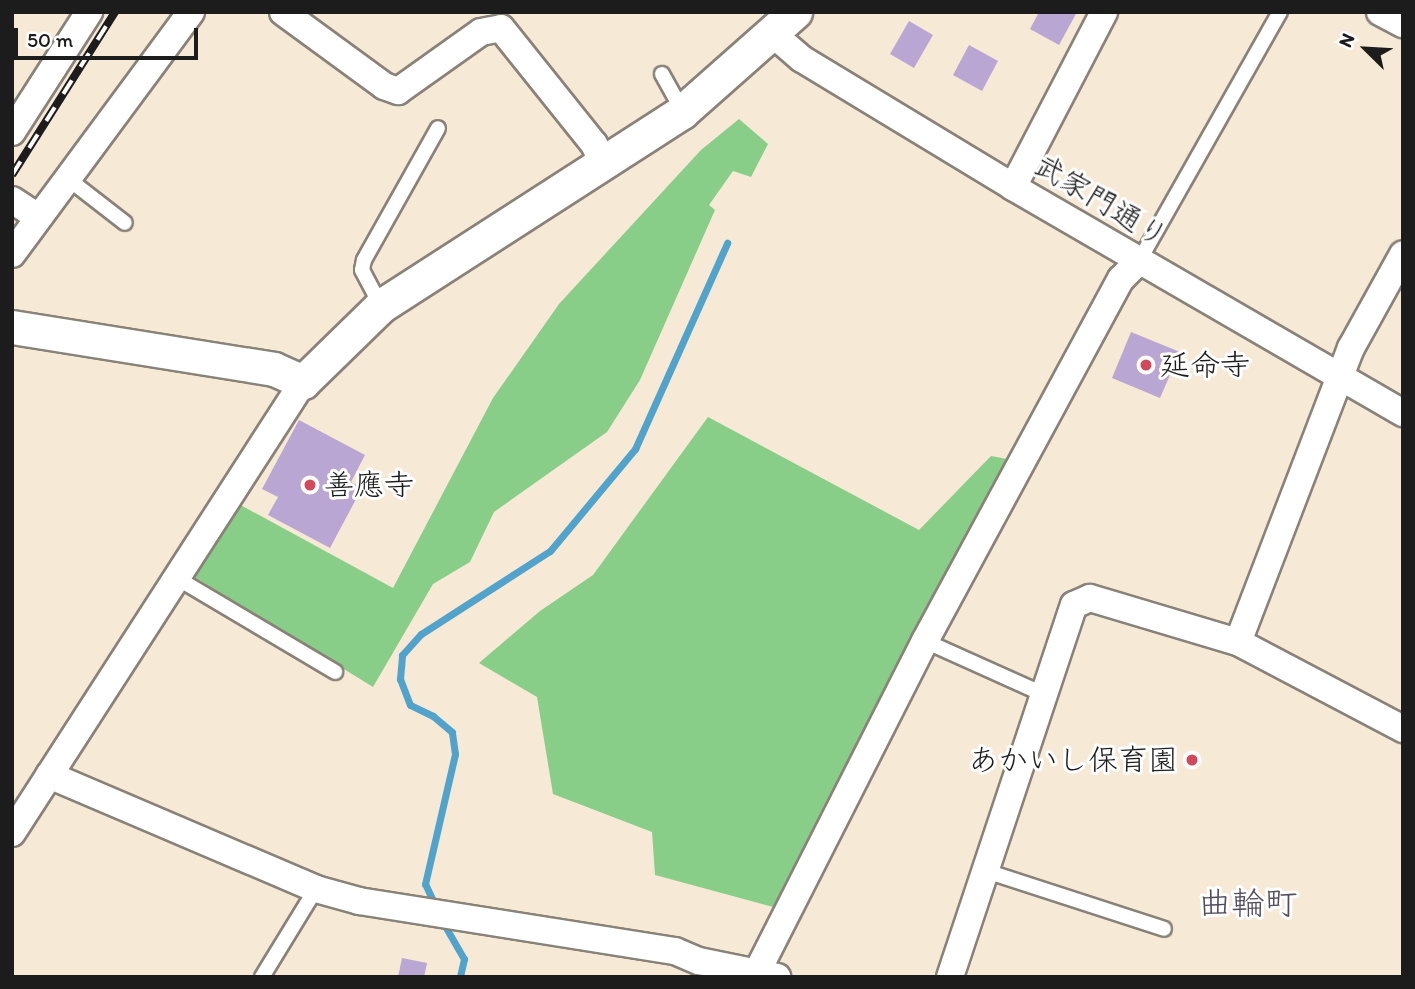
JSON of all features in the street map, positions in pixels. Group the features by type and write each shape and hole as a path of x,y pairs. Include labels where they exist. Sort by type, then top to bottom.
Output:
{"street":[{"path":"12,132 89,12"},
{"path":"12,254 37,216 71,181 191,12"},
{"path":"283,12 384,86 398,91 481,33 501,28 594,144 604,165"},
{"path":"1013,187 1104,12"},
{"path":"1380,12 1403,24"},
{"path":"12,833 303,382 381,306 518,214 604,165 682,112 784,23"},
{"name":"武家門通り","path":"784,23 802,59 1013,187 1403,413"},
{"path":"12,200 37,216"},
{"path":"1238,642 1343,379 1352,348 1403,254"},
{"path":"49,775 316,889 385,907 675,951 693,969 767,974 925,641 1121,279 1139,261"},
{"path":"12,327 274,369 303,382"},
{"path":"950,977 1074,605 1090,598 1238,642 1403,729"}],"lane":[{"path":"1139,261 1280,12"},
{"path":"662,74 682,112"},
{"path":"381,306 366,279 364,260 438,128"},
{"path":"71,181 125,223"},
{"path":"177,578 335,671"},
{"path":"925,641 1043,694"},
{"path":"986,871 1164,929"},
{"path":"262,977 316,889"}],"green space":[{"path":"739,119 768,144 751,177 733,171 709,205 715,210 640,380 607,432 494,512 470,562 433,584 373,687 193,576 235,502 393,588 493,398 559,304 701,150"},
{"path":"708,417 919,530 991,456 1013,460 777,908 655,875 652,832 553,794 537,697 479,663 540,611 593,575"}],"building":[{"path":"1039,12 1077,12 1059,45 1030,29"},
{"path":"909,21 933,35 914,68 890,54"},
{"path":"969,45 998,61 982,91 953,75"},
{"name":"延命寺","path":"1131,332 1180,352 1160,398 1112,378"},
{"name":"善應寺","path":"299,420 365,455 351,482 362,488 330,548 268,515 278,497 262,489"},
{"path":"402,958 427,963 424,977 398,977"}],"waterway":[{"path":"435,905 425,884 455,754 452,732 433,716 410,705 400,679 402,655 421,634 550,551 635,449 727,243"},
{"path":"441,919 464,959 460,977"}],"railway":[{"path":"12,175 115,12"}],"place":[{"name":"延命寺","path":"1146,365"},
{"name":"善應寺","path":"310,485"},
{"name":"あかいし保育園","path":"1192,760"}],"district":[{"name":"曲輪町","path":"1248,903"}]}
